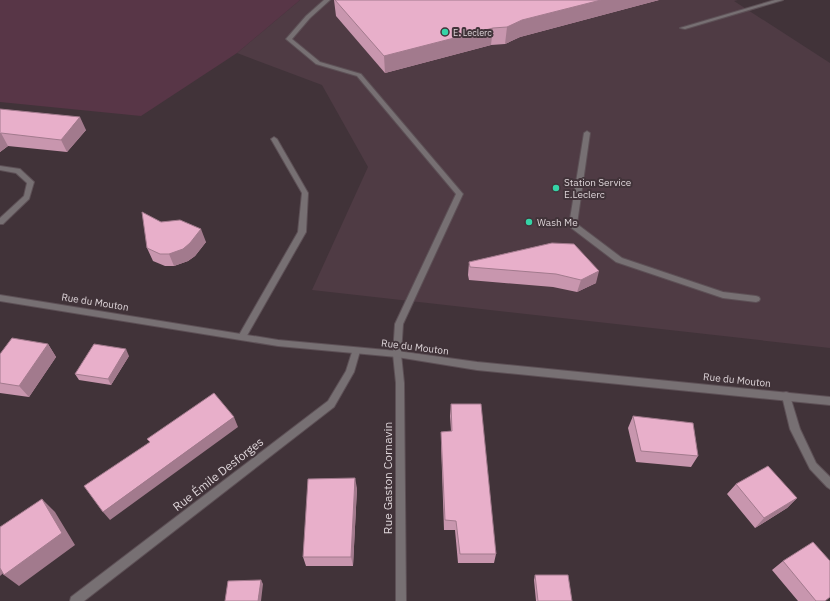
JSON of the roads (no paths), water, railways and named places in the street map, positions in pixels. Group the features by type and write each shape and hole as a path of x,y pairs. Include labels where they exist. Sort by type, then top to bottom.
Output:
{"street":[{"name":"Rue Gaston Cornavin","path":"327,0 308,17 289,39 318,63 359,75 460,194 399,324 396,354 400,383 401,601"},
{"path":"683,28 780,0"},
{"path":"587,133 573,225 619,260 723,295 756,299"},
{"path":"242,337 302,232 305,193 274,139"},
{"path":"0,168 18,171 31,182 27,197 0,222"},
{"name":"Rue du Mouton","path":"0,298 278,343 396,354 477,366 830,401"},
{"name":"Rue Émile Desforges","path":"75,601 331,404 350,372 356,350"},
{"path":"786,396 795,429 813,466 830,484"}],"place":[{"name":"E. Leclerc","path":"445,32"},
{"name":"Station Service E.Leclerc","path":"556,188"},
{"name":"Wash Me","path":"529,222"}]}
